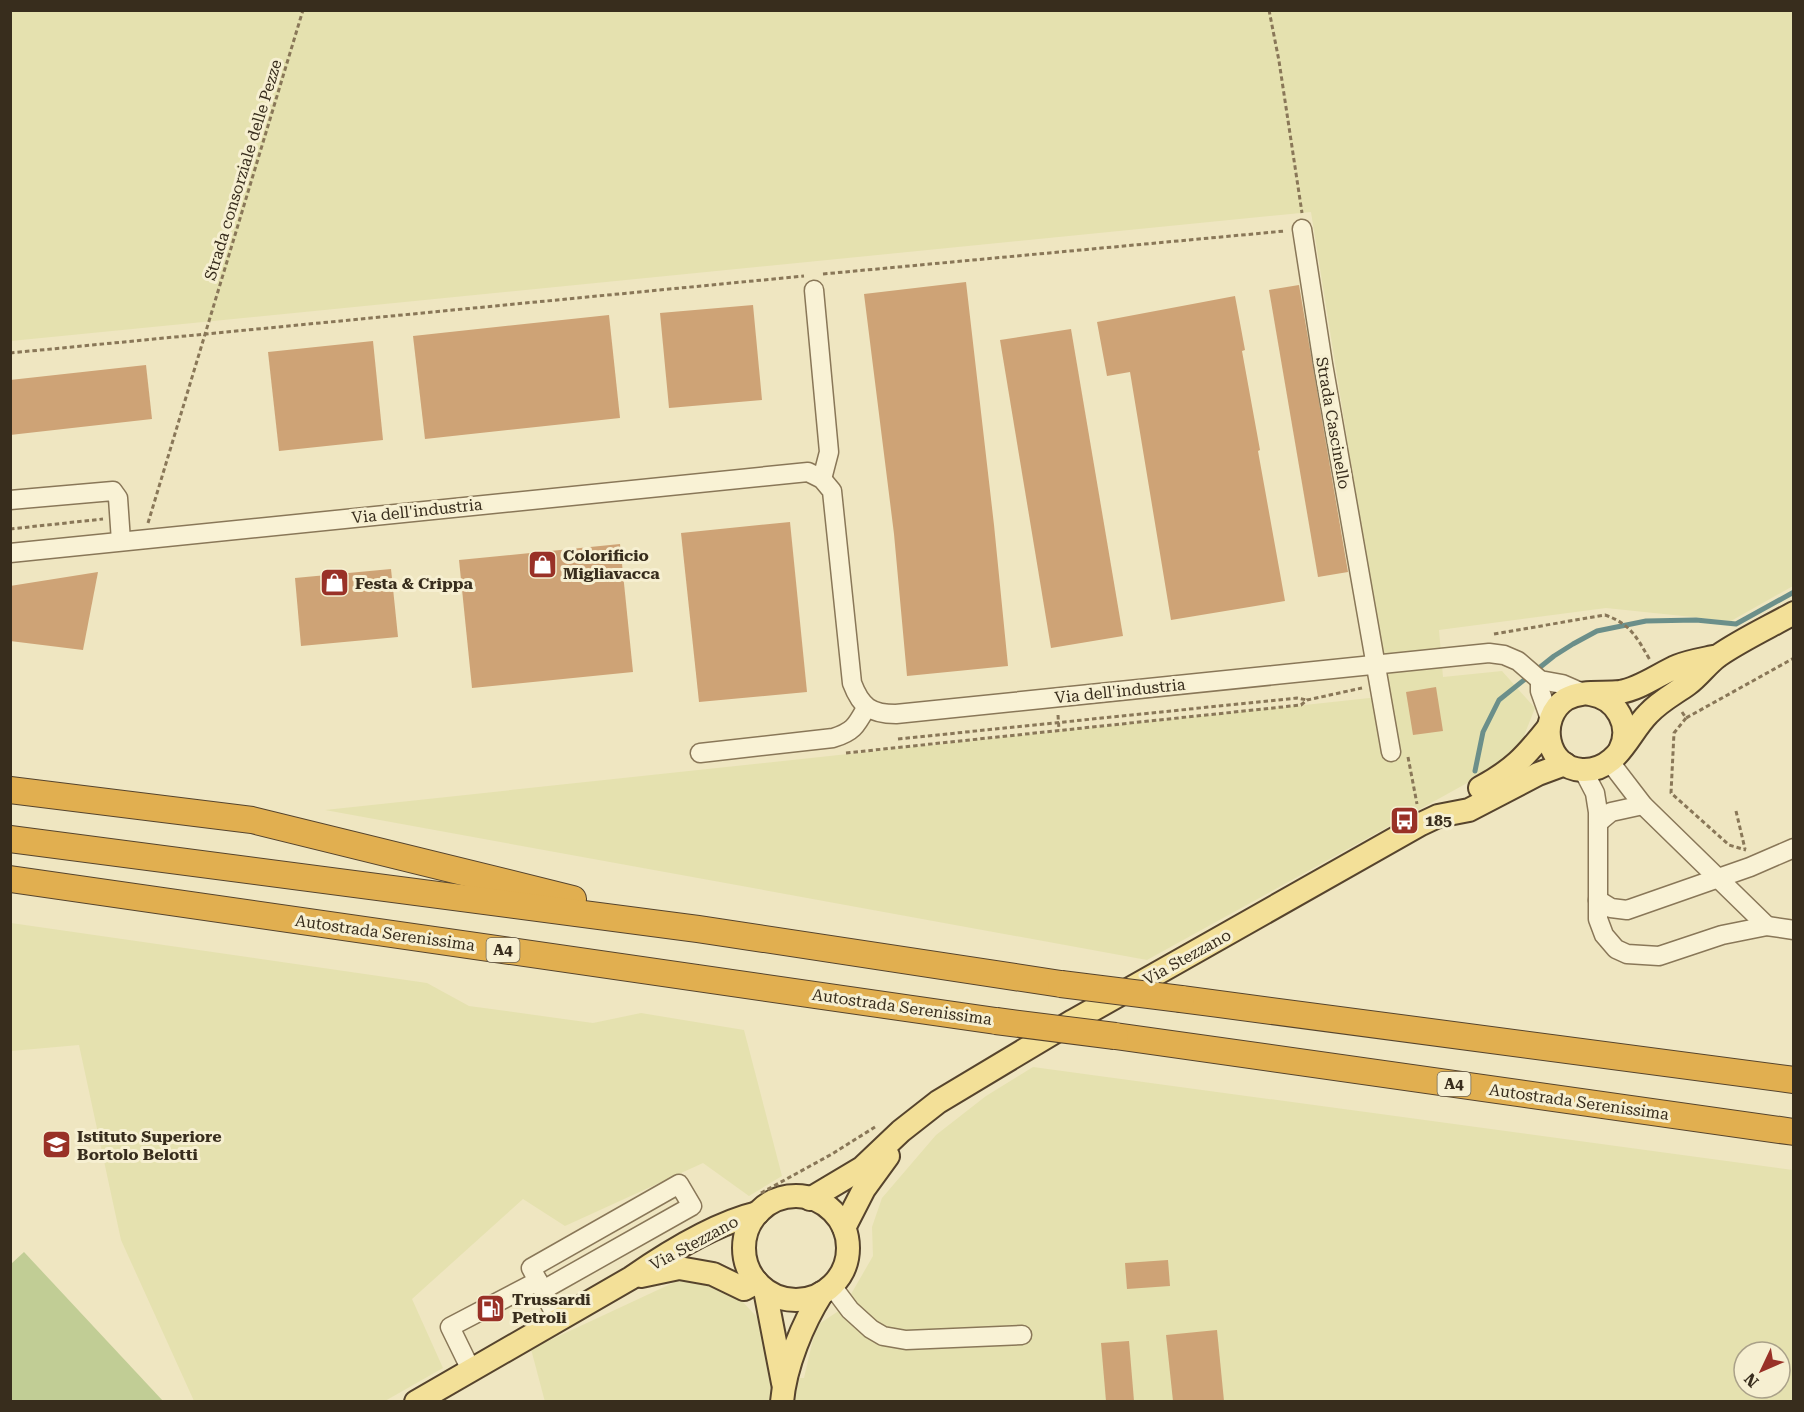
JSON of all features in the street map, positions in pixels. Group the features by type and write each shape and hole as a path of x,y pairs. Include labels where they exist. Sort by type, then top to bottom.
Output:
{"highway":[{"path":"10,790 252,820 698,929"},
{"path":"10,839 698,929 1061,984 1794,1080"},
{"name":"Autostrada Serenissima","path":"10,879 996,1021 1794,1132"}],"main road":[{"name":"Via Stezzano","path":"1430,820 1469,810 1538,774 1574,767 1597,769 1614,758 1647,715 1663,699 1688,684 1718,656 1794,613"},
{"name":"Via Stezzano","path":"416,1401 631,1278 659,1258 738,1218 758,1213 782,1198 810,1198 862,1168 901,1131 938,1102 1073,1021 1430,820 1456,801 1504,774 1526,755 1549,724 1554,711 1567,699 1586,694 1630,689 1681,665 1718,656"},
{"path":"1586,694 1605,699 1618,711 1624,728 1624,737 1614,758"},
{"path":"1549,724 1551,749 1557,758 1574,767"},
{"name":"Via Stezzano","path":"844,1228 864,1189 883,1161 938,1102"},
{"path":"783,1394 808,1315 842,1274 847,1259 848,1243 844,1228 830,1209 810,1198"},
{"name":"Via Stezzano","path":"758,1213 748,1229 744,1247 748,1266 761,1286 774,1295 793,1300 813,1298 827,1290"},
{"name":"Via Stezzano","path":"631,1278 679,1268 713,1274 744,1289 761,1286"},
{"path":"761,1286 783,1394"}],"street":[{"name":"Strada Cascinello","path":"1302,229 1323,364 1391,752"},
{"path":"700,753 833,738 848,734 866,708 857,696 852,683 832,491 822,479 829,452 814,290"},
{"name":"Via dell'industria","path":"10,553 792,472 808,472 822,479"},
{"path":"10,500 113,491 118,498 121,541"},
{"path":"1375,664 1489,652 1518,660 1540,680 1562,684 1586,694"},
{"name":"Via dell'industria","path":"866,708 883,714 896,714 1375,664"},
{"path":"1540,680 1540,691 1549,724"},
{"path":"1614,758 1643,805 1767,926"},
{"path":"1574,767 1595,793 1599,822 1598,919 1604,935 1616,949 1628,954 1659,956 1722,935 1767,926 1794,930"},
{"path":"1599,822 1611,812 1643,805"},
{"path":"1598,900 1611,908 1628,910 1718,877 1749,857 1794,848"},
{"path":"1722,935 1736,919 1745,903"},
{"path":"471,1370 450,1327 540,1286 692,1206 679,1184 531,1268 540,1286 558,1320"},
{"path":"827,1290 871,1329 883,1336 906,1340 1022,1335"}],"path":[{"name":"Strada consorziale delle Pezze","path":"143,539 303,10"},
{"path":"10,353 1302,229 1302,213 1269,10"},
{"path":"10,529 120,517"},
{"path":"1490,635 1605,615 1620,620 1636,636"},
{"path":"898,739 1297,698 1307,700 1378,684"},
{"path":"833,738 835,754 1301,705 1307,700"},
{"path":"1686,718 1674,733 1671,793 1728,845 1749,857"},
{"path":"1391,752 1406,750 1430,820"},
{"path":"1736,811 1749,857"}],"shaded area":[{"path":"10,11 1793,11 1793,586 1731,621 1606,608 1439,630 1443,677 1502,671 1535,708 1516,756 1147,960 325,810 1388,696 1311,212 11,341"},
{"path":"11,923 427,983 469,1006 593,1023 641,1013 744,1030 782,1176 749,1196 703,1163 565,1226 523,1199 412,1299 443,1368 385,1401 194,1401 121,1240 79,1045 11,1051"},
{"path":"1033,1067 1793,1170 1793,1401 545,1402 531,1349 677,1281 717,1285 740,1299 756,1316 773,1346 775,1378 804,1378 816,1326 843,1308 873,1256 872,1227 882,1198 936,1135 986,1096"}],"green space":[{"path":"24,1252 163,1401 11,1401 11,1264"}],"building":[{"path":"966,282 1008,666 907,676 894,534 864,294"},
{"path":"1299,285 1348,572 1318,577 1269,290"},
{"path":"1235,296 1245,350 1242,351 1260,450 1258,451 1285,601 1171,620 1130,372 1107,376 1097,322"},
{"path":"753,305 762,400 669,408 660,313"},
{"path":"609,315 620,418 425,439 413,336"},
{"path":"1071,329 1123,636 1051,648 1000,340"},
{"path":"373,341 383,440 279,451 268,352"},
{"path":"146,365 152,419 10,435 10,380"},
{"path":"790,522 807,692 699,702 681,533"},
{"path":"620,544 633,672 472,688 459,560"},
{"path":"391,569 398,637 301,646 295,578"},
{"path":"98,572 83,650 10,641 10,586"},
{"path":"1436,687 1443,731 1413,735 1406,692"},
{"path":"1168,1260 1170,1286 1127,1289 1125,1263"},
{"path":"1217,1330 1224,1401 1173,1401 1166,1335"},
{"path":"1129,1341 1134,1401 1106,1401 1101,1343"}],"waterway":[{"path":"1475,771 1483,732 1499,700 1554,656 1573,644 1597,631 1646,621 1696,620 1736,624 1794,592"}],"place":[{"name":"Colorificio Migliavacca","path":"542,564"},
{"name":"Festa & Crippa","path":"334,583"},
{"name":"185","path":"1404,820"},
{"name":"Istituto Superiore Bortolo Belotti","path":"56,1145"},
{"name":"Trussardi Petroli","path":"491,1308"}]}
